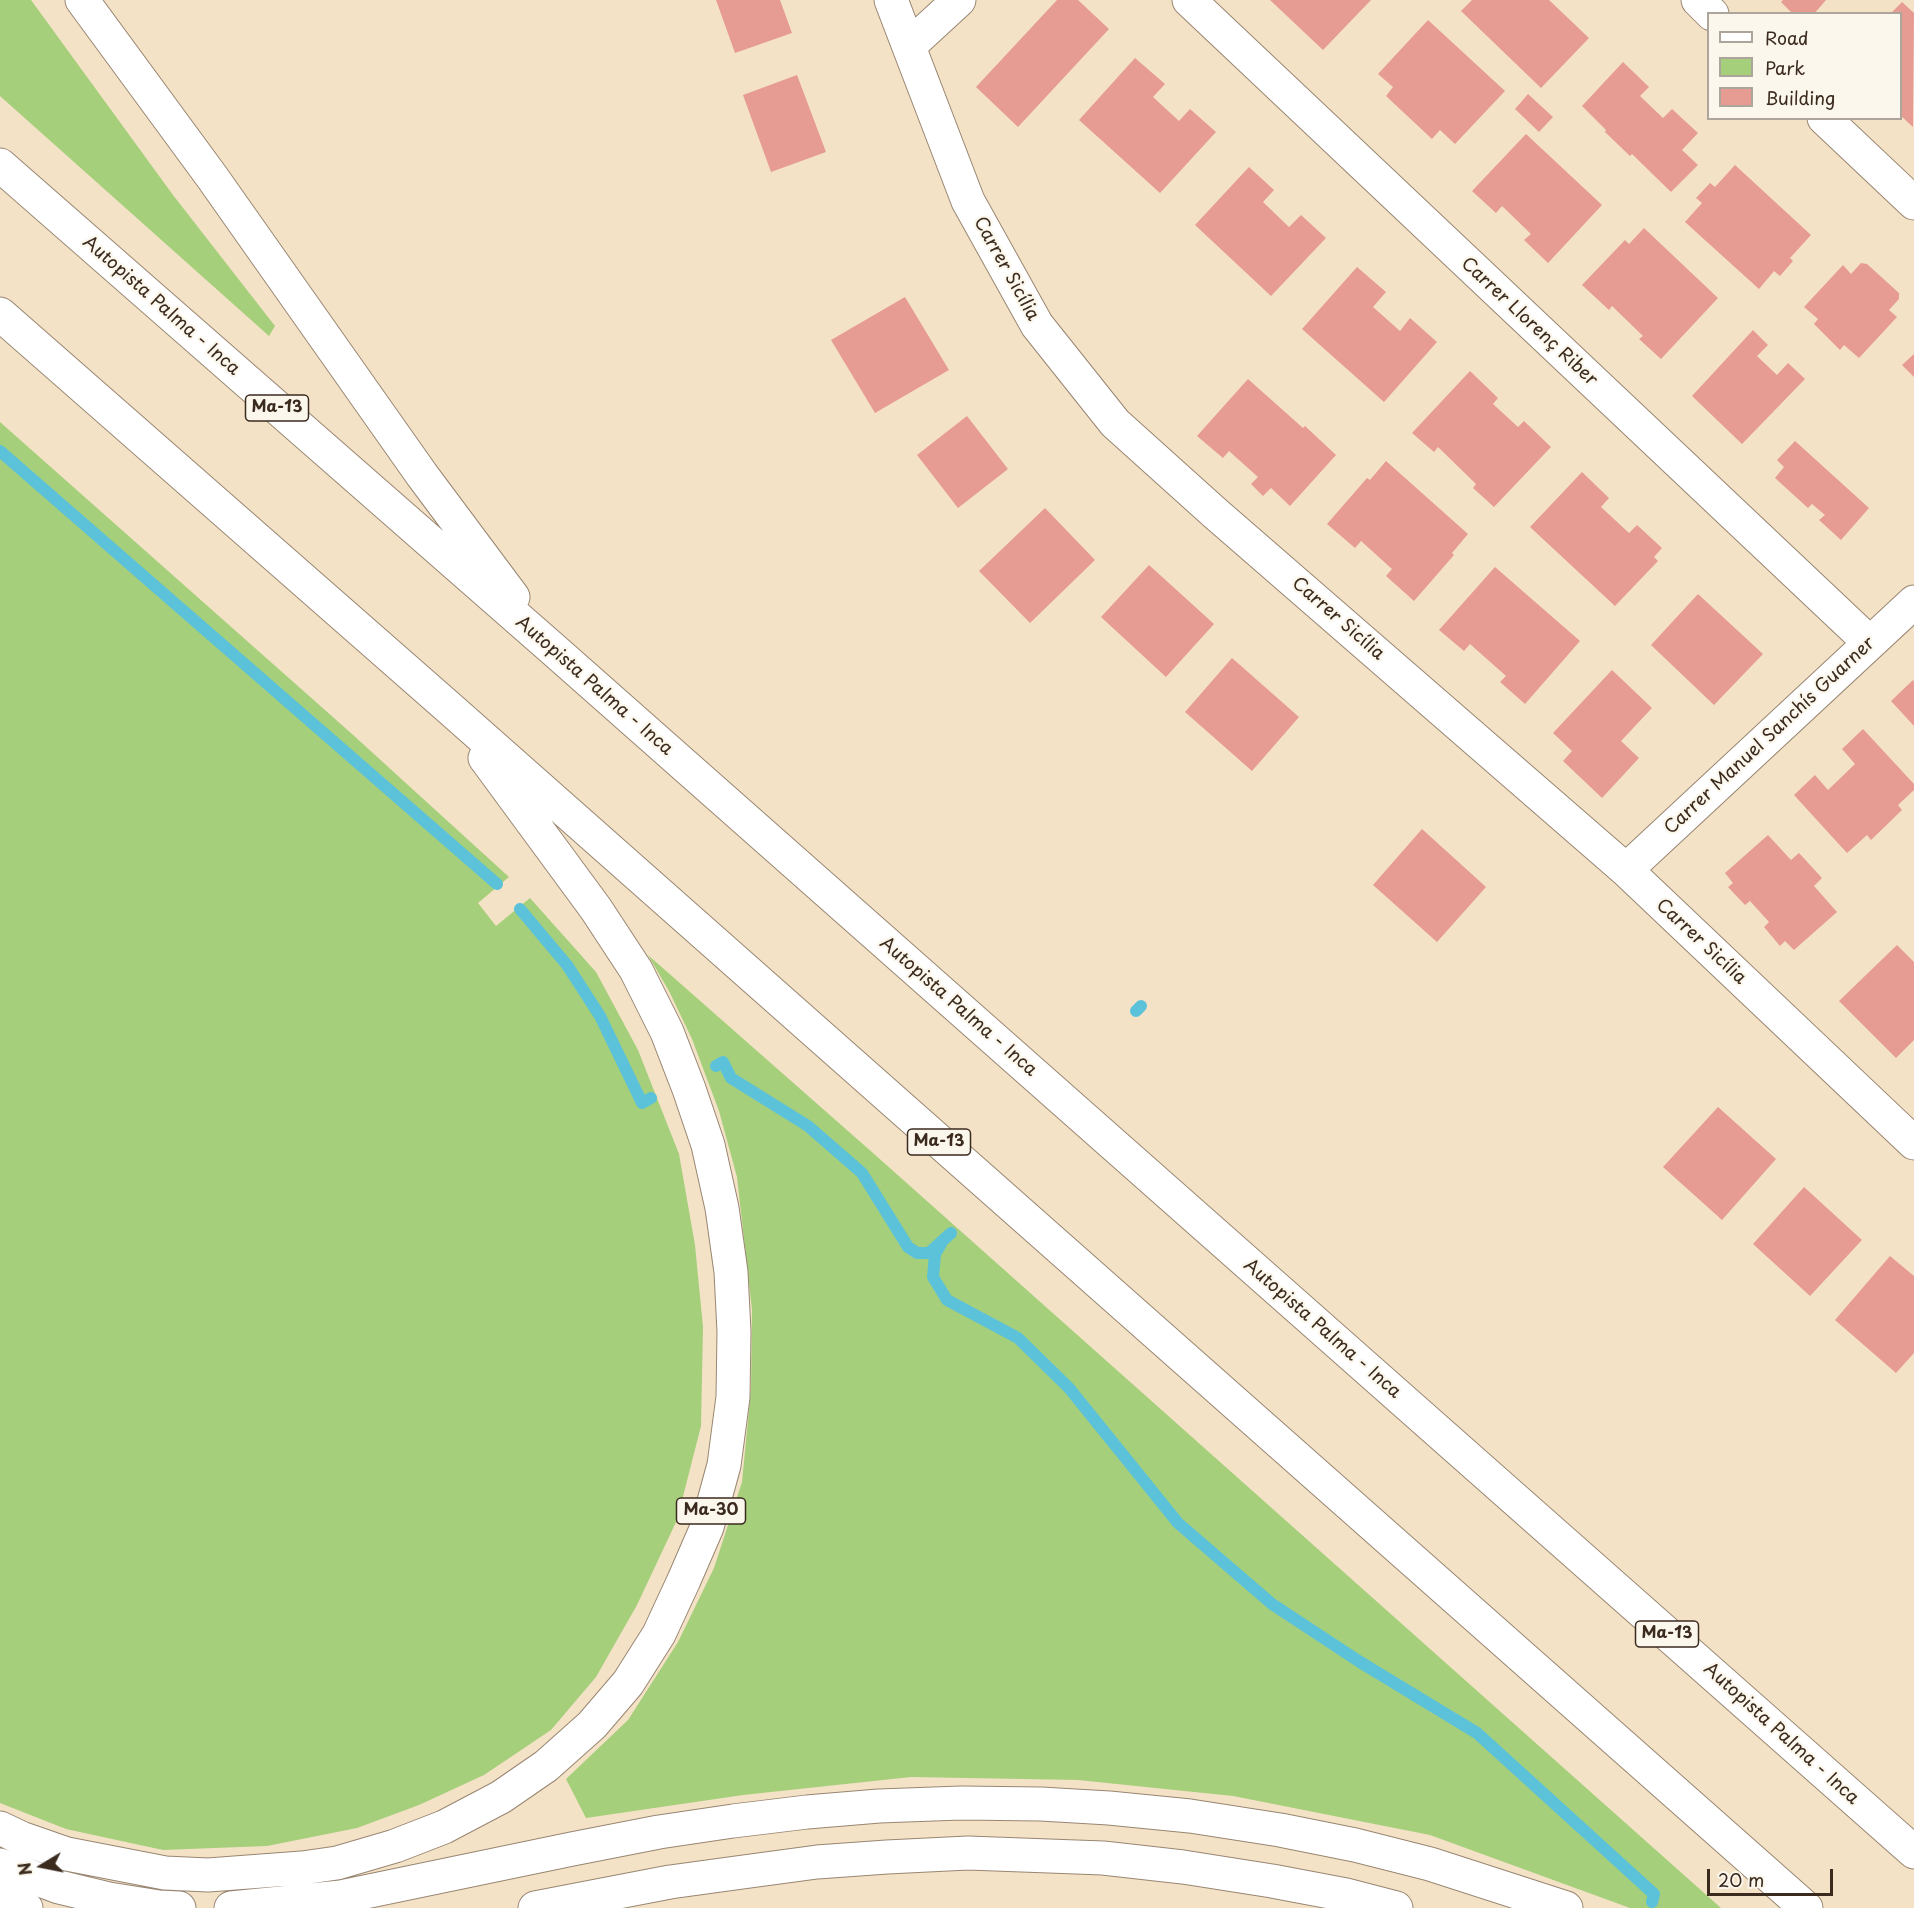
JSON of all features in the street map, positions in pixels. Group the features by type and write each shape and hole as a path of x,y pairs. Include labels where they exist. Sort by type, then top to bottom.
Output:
{"main road":[{"path":"82,0 212,177 422,475 554,650"},
{"path":"109,0 212,177"},
{"name":"Carrer Sicília","path":"891,0 968,201 1037,325 1115,423 1215,513 1626,870 1914,1143"},
{"path":"909,46 959,0"},
{"name":"Carrer Llorenç Riber","path":"1189,0 1870,643"},
{"path":"1698,0 1710,12"},
{"path":"1826,120 1914,204"},
{"name":"Autopista Palma - Inca","path":"0,165 554,650 1914,1852"},
{"name":"Ma-13","path":"0,314 447,706 1806,1908"},
{"name":"Carrer Manuel Sanchís Guarner","path":"1626,870 1914,602"},
{"name":"Ma-30","path":"0,1828 67,1854 165,1873 208,1875 337,1863 395,1846 444,1827 501,1797 546,1767 592,1725 628,1683 659,1634 707,1527 725,1453 733,1396 734,1332 731,1272 722,1208 708,1145 667,1032 636,970 596,909 447,706"},
{"path":"231,1908 341,1898 572,1849 659,1832 733,1821 879,1806 961,1803 1109,1808 1190,1816 1280,1830 1355,1845 1430,1864 1566,1908"},
{"path":"535,1908 670,1882 785,1866 968,1853 1103,1858 1183,1867 1346,1895 1396,1908"},
{"path":"0,1865 59,1887 109,1899 179,1908"},
{"path":"0,1897 26,1908"}],"green space":[{"path":"0,0 31,0 173,195 275,326 269,336 0,96"},
{"path":"0,422 352,734 509,877 478,903 496,926 530,898 596,972 638,1050 679,1154 695,1245 703,1327 701,1426 677,1520 637,1605 596,1677 551,1730 484,1775 419,1805 357,1828 267,1846 163,1850 66,1829 0,1803"},
{"path":"648,955 1721,1908 1630,1908 1430,1835 1233,1796 1078,1780 911,1777 743,1795 586,1818 566,1779 628,1720 678,1642 714,1568 742,1482 751,1389 752,1310 737,1177 719,1111 692,1039 669,991"}],"building":[{"path":"716,0 780,0 792,33 735,53"},
{"path":"1057,0 1078,0 1109,29 1018,127 976,87"},
{"path":"1270,0 1371,0 1323,50"},
{"path":"1472,0 1549,0 1589,38 1541,88 1461,11"},
{"path":"1783,0 1826,0 1816,12 1791,12 1781,2"},
{"path":"1902,2 1914,13 1913,127 1902,117 1902,12 1892,12"},
{"path":"1428,20 1505,91 1455,144 1440,130 1432,139 1386,96 1393,87 1378,74"},
{"path":"1135,58 1165,84 1153,97 1179,121 1190,109 1216,132 1160,193 1079,120"},
{"path":"1623,62 1649,87 1640,96 1663,118 1672,109 1698,133 1682,150 1698,165 1671,192 1632,154 1630,156 1605,132 1606,130 1582,106"},
{"path":"797,75 826,152 771,172 743,95"},
{"path":"1528,94 1553,117 1539,132 1515,109"},
{"path":"1526,134 1602,205 1548,263 1524,240 1531,234 1502,206 1496,213 1472,191"},
{"path":"1735,165 1811,235 1790,258 1793,261 1780,276 1774,271 1759,289 1685,222 1702,203 1696,198 1710,183 1715,187"},
{"path":"1249,167 1274,190 1263,202 1289,227 1301,215 1326,238 1271,296 1195,225"},
{"path":"1644,228 1718,298 1661,359 1639,339 1643,336 1612,306 1609,310 1582,285 1625,240 1629,244"},
{"path":"1861,263 1867,264 1899,293 1899,299 1889,310 1897,317 1859,358 1844,345 1840,350 1814,324 1818,319 1804,307 1843,265 1851,274"},
{"path":"1357,267 1386,292 1373,307 1400,331 1410,318 1437,342 1384,402 1302,329"},
{"path":"905,297 949,370 875,413 831,340"},
{"path":"1753,330 1768,345 1757,356 1777,375 1788,363 1805,379 1742,444 1692,396"},
{"path":"1914,354 1914,377 1902,365"},
{"path":"1470,371 1498,398 1493,404 1518,427 1524,421 1551,447 1494,507 1473,488 1476,484 1438,447 1434,452 1412,433"},
{"path":"1248,379 1336,455 1290,506 1271,488 1263,496 1251,484 1258,477 1229,451 1223,458 1197,436"},
{"path":"967,416 1008,469 958,508 917,455"},
{"path":"1795,441 1869,508 1841,540 1819,520 1825,515 1812,504 1808,508 1775,478 1784,467 1777,460"},
{"path":"1386,461 1468,534 1452,553 1454,555 1414,601 1386,576 1392,569 1361,541 1355,548 1327,524 1367,478 1370,480"},
{"path":"1582,472 1609,498 1601,507 1629,533 1637,525 1662,548 1654,557 1658,561 1615,606 1530,527"},
{"path":"1045,508 1095,560 1030,623 979,571"},
{"path":"1149,565 1214,624 1166,677 1101,617"},
{"path":"1495,567 1580,641 1525,704 1500,682 1506,676 1470,644 1464,651 1439,630"},
{"path":"1698,594 1763,654 1714,705 1651,645"},
{"path":"1232,658 1299,717 1252,771 1185,712"},
{"path":"1612,670 1652,708 1621,741 1639,758 1602,798 1563,761 1572,751 1553,733"},
{"path":"1913,680 1914,682 1914,726 1891,701"},
{"path":"1863,729 1914,784 1914,790 1898,805 1902,810 1871,840 1867,835 1847,853 1794,795 1815,775 1828,790 1855,764 1842,749"},
{"path":"1422,829 1486,887 1437,942 1373,885"},
{"path":"1768,835 1791,860 1799,853 1822,878 1814,886 1837,912 1794,950 1785,941 1780,946 1764,927 1769,922 1750,901 1745,905 1728,887 1733,883 1725,873"},
{"path":"1897,945 1914,962 1914,1040 1896,1058 1839,1001"},
{"path":"1718,1107 1776,1159 1722,1220 1663,1167"},
{"path":"1804,1187 1862,1240 1810,1296 1753,1244"},
{"path":"1890,1256 1914,1276 1914,1353 1896,1373 1835,1320"}],"waterway":[{"path":"0,451 497,884"},
{"path":"520,909 567,965 600,1016 642,1103 651,1098"},
{"path":"1136,1011 1141,1006"},
{"path":"716,1066 723,1062 731,1078 808,1126 862,1173 908,1247 917,1253 929,1253 951,1233"},
{"path":"941,1244 935,1254 933,1277 947,1300 1018,1338 1069,1388 1178,1523 1272,1604 1360,1662 1477,1733 1654,1894 1652,1902"}]}
